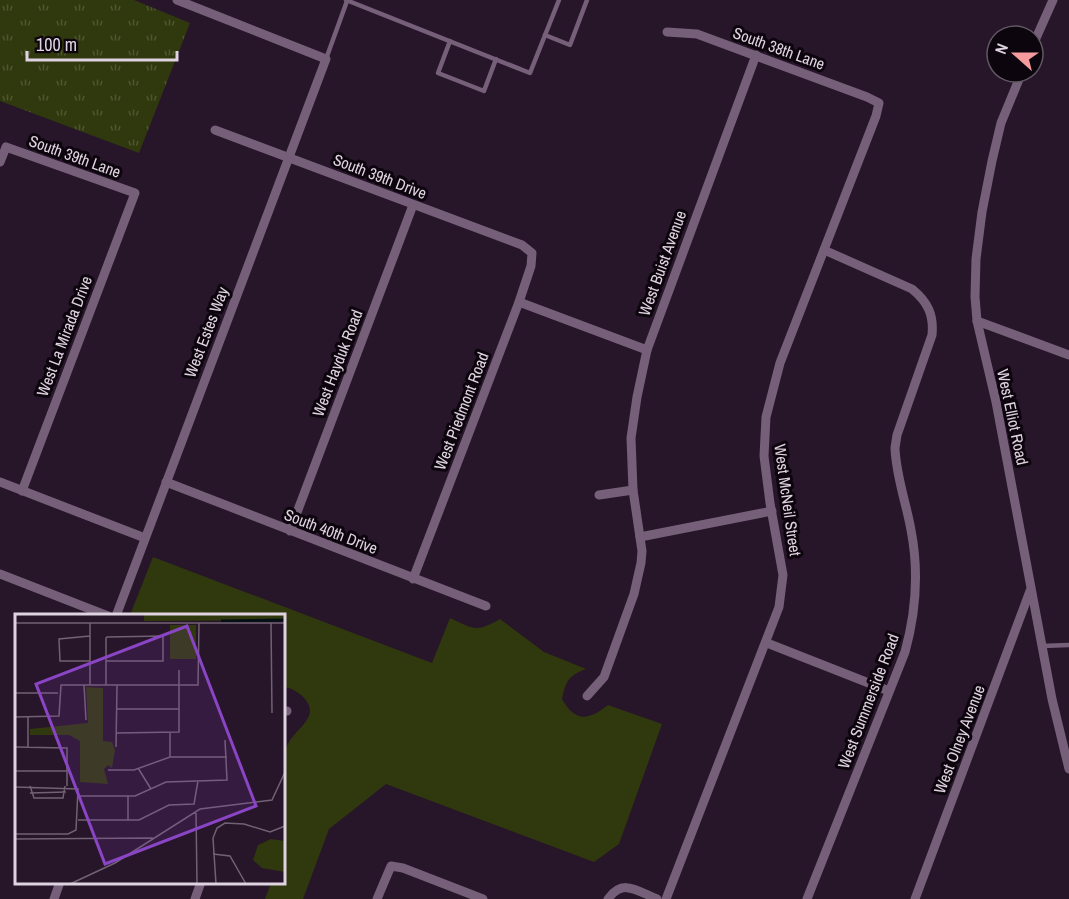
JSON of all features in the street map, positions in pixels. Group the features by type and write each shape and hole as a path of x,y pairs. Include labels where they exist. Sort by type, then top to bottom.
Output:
{"street":[{"path":"177,0 326,59"},
{"path":"1042,24 1053,0"},
{"name":"South 38th Lane","path":"667,32 698,34 879,103"},
{"name":"West Buist Avenue","path":"586,696 604,677 634,594 641,563 633,490 632,438 636,397 647,350 756,56"},
{"name":"West Estes Way","path":"116,614 326,59"},
{"name":"West Elliot Road","path":"1017,84 1001,123 982,212 976,259 975,297 977,321 996,402 1042,646 1067,750 1069,769"},
{"name":"West McNeil Street","path":"666,899 767,643 779,607 783,575 764,456 766,417 780,363 876,116 879,103"},
{"name":"South 39th Drive","path":"214,129 522,245 532,253"},
{"name":"South 39th Lane","path":"0,162 6,147 135,193"},
{"name":"West La Mirada Drive","path":"22,490 135,193"},
{"name":"West Hayduk Road","path":"290,531 413,205"},
{"name":"West Summerside Road","path":"807,899 905,652 914,611 915,552 895,448 897,435 932,335 933,320 924,300 912,289 824,250"},
{"name":"West Piedmont Road","path":"413,579 519,302 531,266 532,253"},
{"path":"519,302 647,350"},
{"path":"977,321 1069,355"},
{"path":"0,482 145,538"},
{"name":"South 40th Drive","path":"166,482 486,606"},
{"path":"599,495 633,490"},
{"path":"639,537 772,511"},
{"path":"0,574 105,614"},
{"name":"West Olney Avenue","path":"915,899 1031,589"},
{"path":"767,643 889,691"},
{"path":"377,899 391,866 403,868 483,899"},
{"path":"54,899 59,884"},
{"path":"195,899 200,884"},
{"path":"608,899 615,889 626,886 657,899"}],"lane":[{"path":"326,59 347,0 530,73 559,0"},
{"path":"545,35 570,45 586,0"},
{"path":"450,41 438,73 484,90 496,59"},
{"path":"1042,646 1069,645"}],"green space":[{"path":"0,0 134,0 190,23 139,153 0,101"},
{"path":"153,557 432,663 450,618 475,628 500,619 544,652 586,669 575,674 565,688 562,699 572,712 583,717 589,716 608,705 662,724 619,844 594,862 386,784 329,829 303,899 265,899 271,884 285,884 285,752 288,744 306,722 310,710 309,704 302,696 285,687 285,614 130,614"}]}
